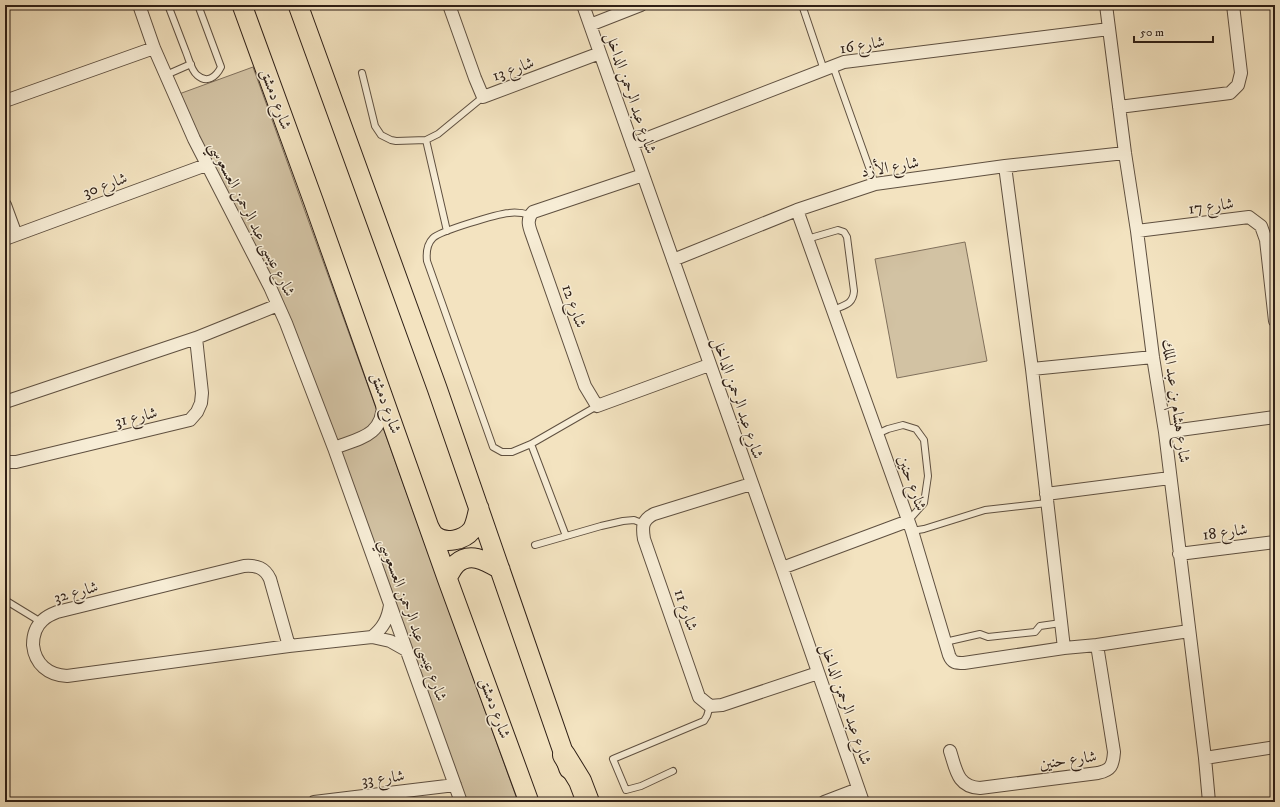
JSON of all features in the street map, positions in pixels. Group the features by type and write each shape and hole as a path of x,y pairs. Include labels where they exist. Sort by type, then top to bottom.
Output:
{"highway":[{"path":"564,755 580,781 588,802"}],"main road":[{"name":"شارع دمشق","path":"242,5 381,388 447,578 529,802"},
{"path":"298,5 479,508 580,802"},
{"path":"429,527 434,535 440,538 453,540 460,538 471,531 479,508"},
{"path":"447,578 457,564 469,558 482,559 500,569"}],"street":[{"name":"شارع عيسى عبد الرحمن العسعوسي","path":"139,5 154,48 206,165 265,277 278,305 334,448 461,802"},
{"name":"شارع 13","path":"449,5 483,96 600,53"},
{"name":"شارع عبد الرحمن الداخل","path":"583,5 863,802"},
{"path":"590,25 642,5"},
{"name":"شارع هشام بن عبد الملك","path":"1106,5 1124,153 1137,231 1153,357 1165,432 1205,758 1209,802"},
{"path":"1119,107 1230,93 1238,85 1241,73 1233,5"},
{"name":"شارع 16","path":"632,144 844,62 1109,29"},
{"path":"5,101 154,48"},
{"name":"شارع الأزد","path":"673,260 797,210 874,184 1005,166 1124,153"},
{"name":"شارع 30","path":"5,205 10,237 206,165"},
{"path":"1005,166 1032,369 1064,648"},
{"path":"530,215 533,212 643,175"},
{"name":"شارع حنين","path":"797,210 910,526 945,642 953,662 964,664 1064,648 1097,645 1189,631"},
{"name":"شارع 12","path":"530,215 528,220 529,225 585,386 597,406"},
{"name":"شارع 17","path":"1137,231 1249,217 1261,226 1266,240 1275,321"},
{"path":"5,402 196,338 278,305"},
{"name":"شارع 31","path":"5,462 16,462 190,420 197,412 201,403 202,393 196,338"},
{"path":"1032,369 1153,357"},
{"path":"597,406 709,365"},
{"path":"334,448 368,434 377,427 382,408 381,388"},
{"path":"1165,432 1275,417"},
{"path":"1047,498 1170,478"},
{"path":"644,524 647,517 654,514 751,484"},
{"name":"شارع 11","path":"644,524 644,539 699,697 710,706"},
{"path":"782,568 910,526"},
{"name":"شارع 18","path":"1179,554 1275,542"},
{"name":"شارع 32","path":"289,646 270,579 264,570 252,566 244,566 57,612 41,622 34,636 34,647 38,661 44,668 52,673 62,675 72,675 289,646 372,638 390,641 406,650"},
{"path":"372,638 380,631 385,622 389,613 390,603"},
{"name":"شارع حنين","path":"950,751 960,779 968,786 974,788 1106,771 1112,766 1114,752 1097,645"},
{"path":"710,706 722,705 818,673"},
{"path":"1205,758 1275,747"},
{"name":"شارع 33","path":"314,802 455,785"},
{"path":"824,802 858,789"}],"lane":[{"path":"168,5 196,74 203,79 213,78 218,74 221,67 198,5"},
{"path":"802,5 874,184"},
{"path":"166,74 191,64"},
{"path":"362,73 375,126 381,135 396,141 426,140 438,134 483,96"},
{"path":"426,140 447,231"},
{"path":"530,215 510,213 499,215 436,235 432,239 427,249 427,261 493,447 499,451 509,453 531,444 597,406"},
{"path":"807,239 838,230 844,232 847,237 854,298 851,302 833,310"},
{"path":"877,434 903,425 916,429 924,440 928,476 924,503 910,526 924,529 985,510 1047,498"},
{"path":"531,444 566,536"},
{"path":"536,545 623,521 634,520 644,524"},
{"path":"5,600 41,622"},
{"path":"945,642 980,634 988,637 1035,632 1040,626 1061,623"},
{"path":"673,771 641,786 626,790 612,759 704,721 710,706"}],"shaded area":[{"path":"253,67 518,802 467,802 304,354 179,94"},
{"path":"965,242 987,361 897,378 875,259"}]}
